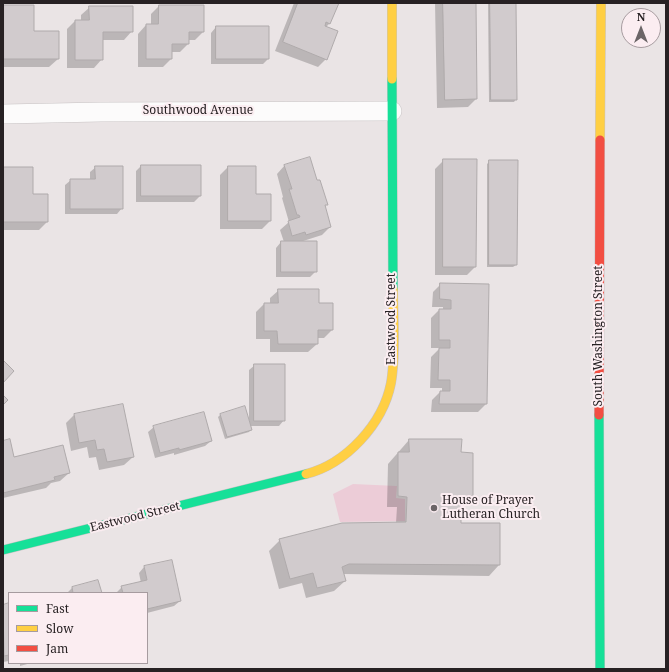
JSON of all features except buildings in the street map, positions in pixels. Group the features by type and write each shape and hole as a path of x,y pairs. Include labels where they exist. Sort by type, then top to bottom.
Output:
{"street":[{"name":"Eastwood Street","path":"3,550 319,471 350,451 368,432 381,410 390,387 393,362 392,3"},
{"name":"South Washington Street","path":"600,669 599,335 601,3"},
{"name":"Southwood Avenue","path":"3,114 392,111"}],"shaded area":[{"path":"353,484 397,486 396,498 405,499 405,521 340,522 333,494"}],"traffic: fast":[{"path":"392,79 393,289"},
{"path":"599,415 600,669"},
{"path":"3,550 306,474"}],"traffic: slow":[{"path":"392,3 392,79"},
{"path":"600,140 601,3"},
{"path":"306,474 321,469 348,452 371,427 380,413 387,398 393,372 393,289"}],"traffic: jam":[{"path":"599,415 600,140"}],"place":[{"name":"House of Prayer Lutheran Church","path":"434,508"}]}
